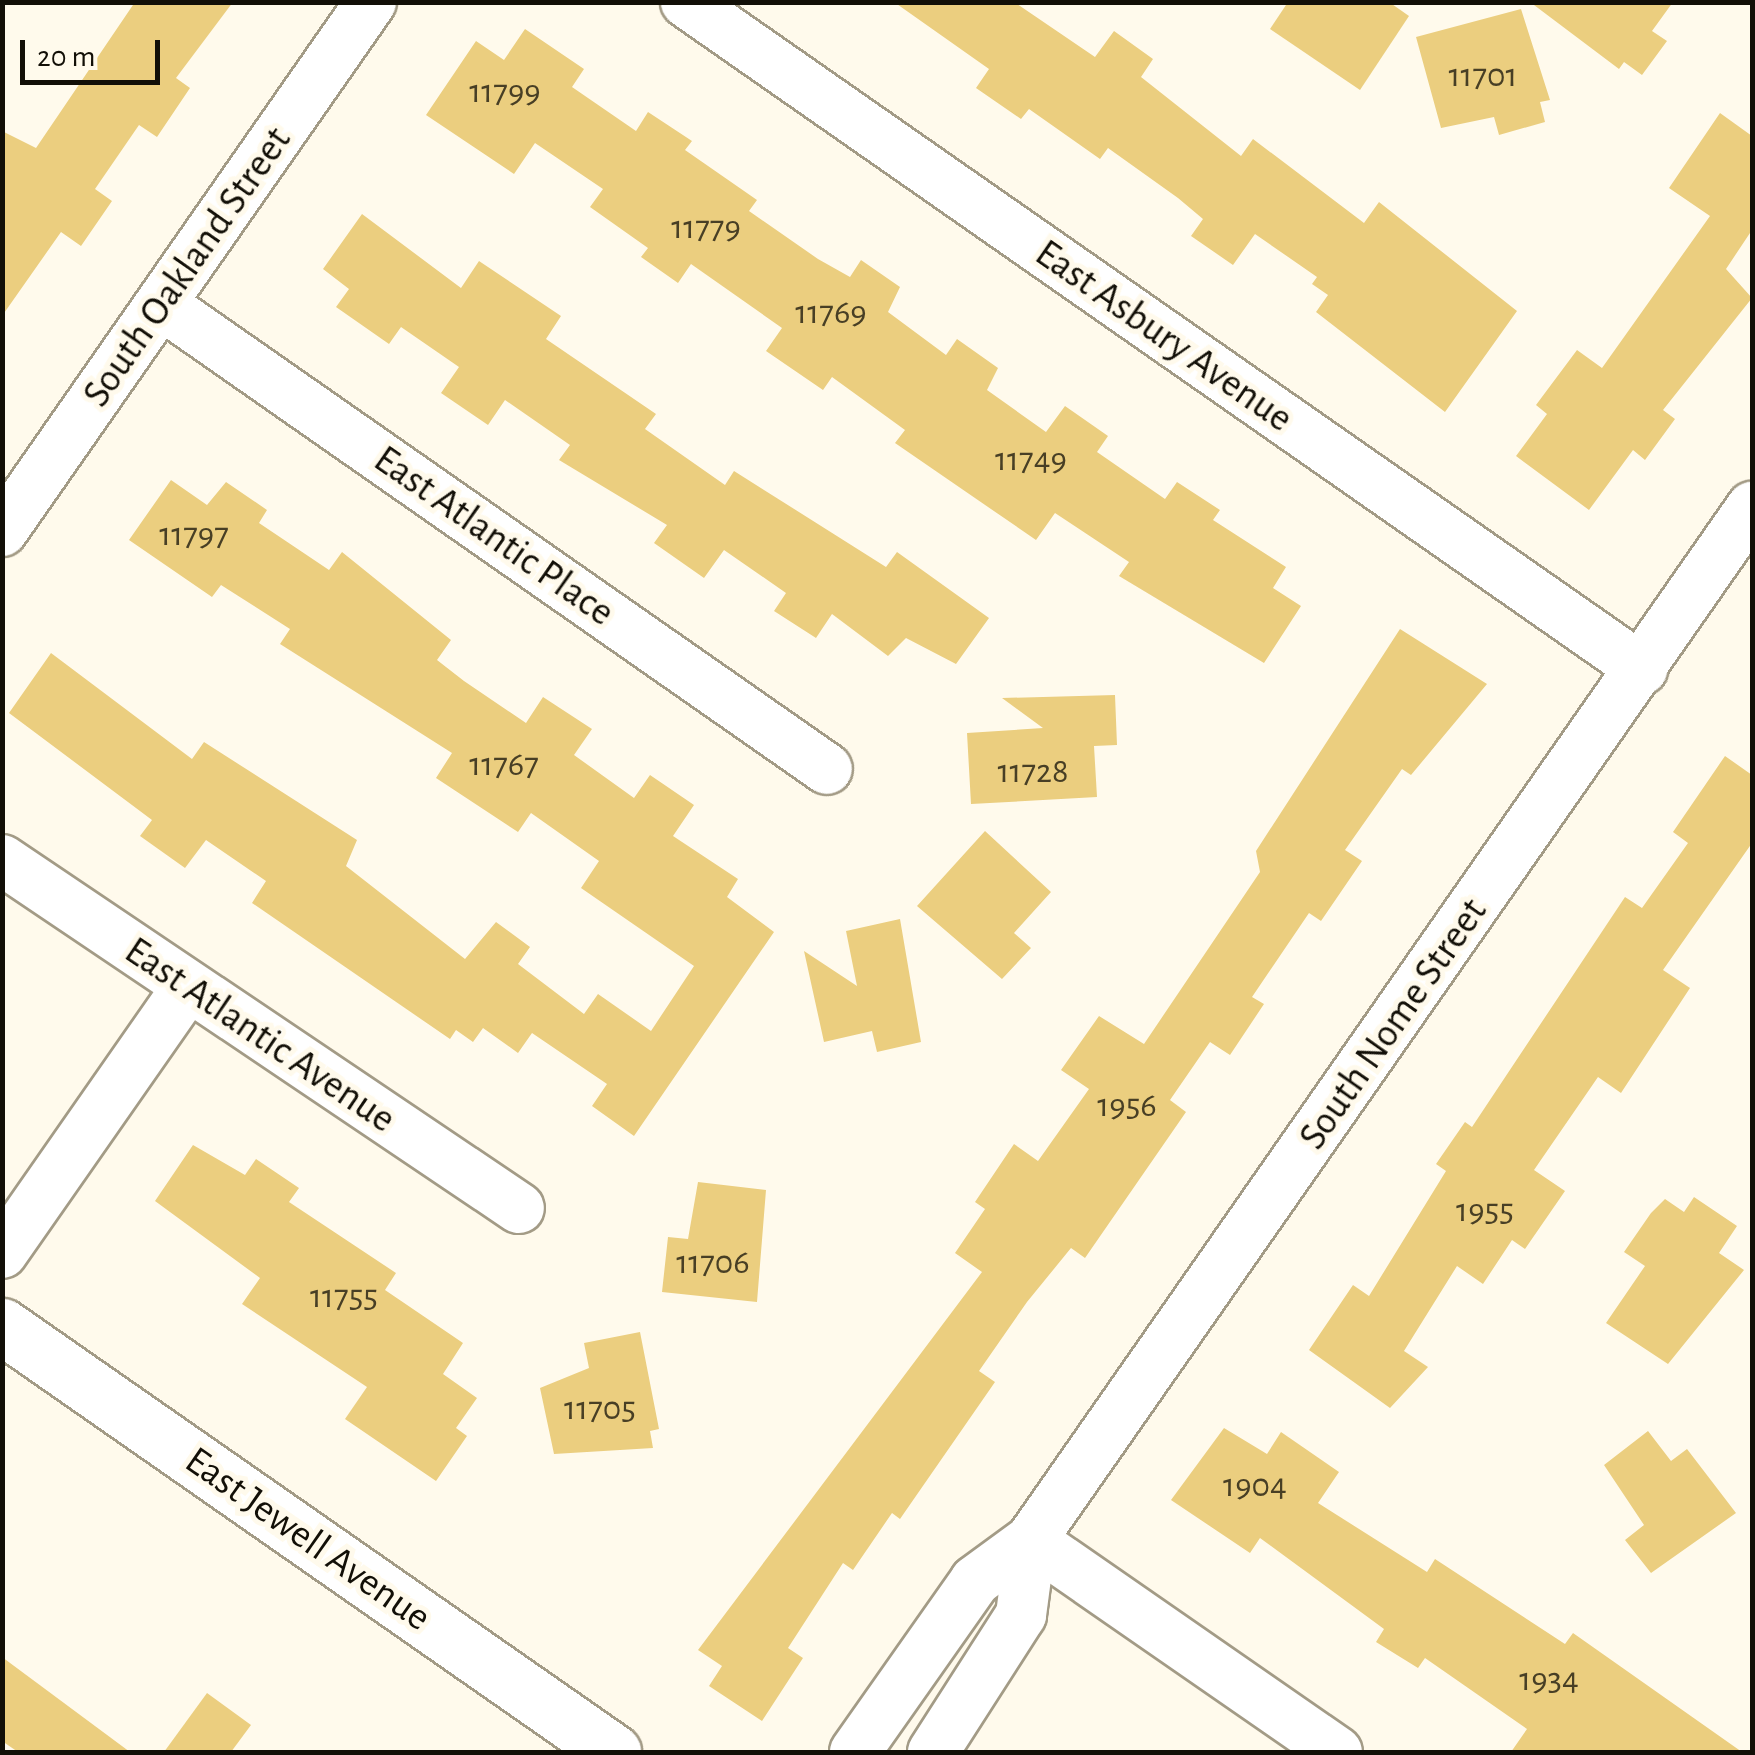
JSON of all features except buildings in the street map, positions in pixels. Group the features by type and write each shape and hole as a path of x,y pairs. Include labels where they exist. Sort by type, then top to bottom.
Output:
{"street":[{"name":"South Oakland Street","path":"2,530 371,2"},
{"name":"East Asbury Avenue","path":"686,2 1642,669"},
{"name":"East Atlantic Place","path":"161,304 827,768"},
{"name":"South Nome Street","path":"856,1752 975,1581 1031,1540 1642,669 1752,506"},
{"name":"East Atlantic Avenue","path":"2,860 518,1208"},
{"path":"2,1253 187,988"},
{"name":"East Jewell Avenue","path":"2,1326 612,1752"},
{"name":"South Nome Street","path":"933,1752 1021,1615 1031,1540"},
{"path":"1031,1540 1337,1752"}]}
